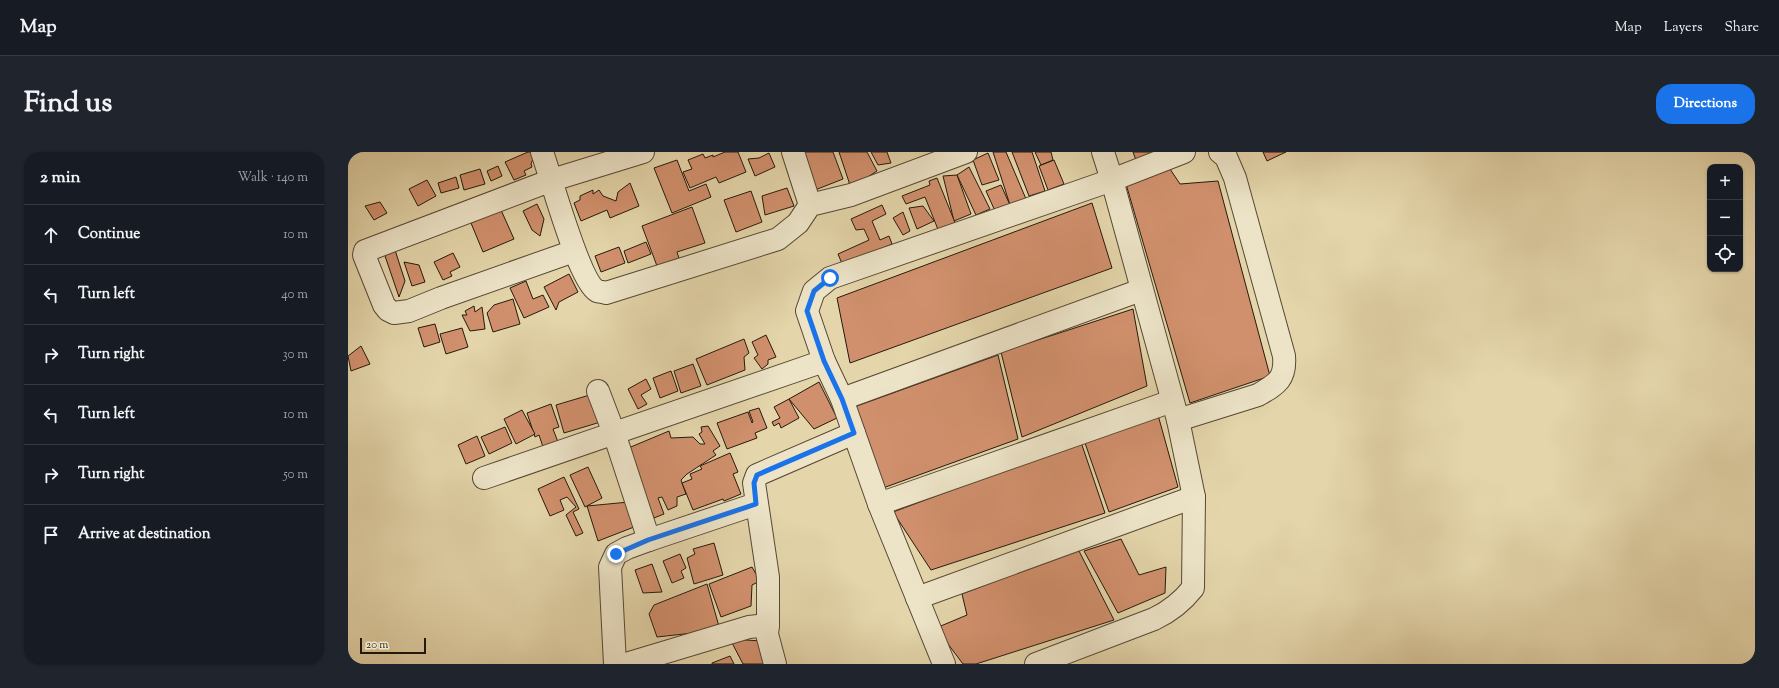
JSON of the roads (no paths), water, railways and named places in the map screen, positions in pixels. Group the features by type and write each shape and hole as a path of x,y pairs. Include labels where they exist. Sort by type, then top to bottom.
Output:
{"street":[{"path":"542,152 574,251 590,283 597,291 606,293 778,239 798,223 810,205 851,195 966,152"},
{"path":"574,251 441,298 409,311 399,313 388,310 384,305 364,255 365,251 552,180 643,152"},
{"path":"793,152 810,205"},
{"path":"1036,664 1154,619 1172,610 1186,598 1193,588 1194,497 1175,411 1103,152"},
{"path":"944,664 879,504 842,399 824,361 807,311 814,291 830,278 1112,180 1184,152"},
{"path":"879,504 1175,411 1258,395 1270,389 1279,381 1285,369 1284,356 1235,178 1226,157 1220,152"},
{"path":"842,399 1141,290"},
{"path":"484,478 824,361"},
{"path":"598,391 614,434 648,540"},
{"path":"775,664 767,634 768,577 754,483 757,475 854,433"},
{"path":"917,598 1194,497"},
{"path":"615,664 610,567 616,554 648,540 756,504"},
{"path":"626,664 749,627 768,625"}]}
